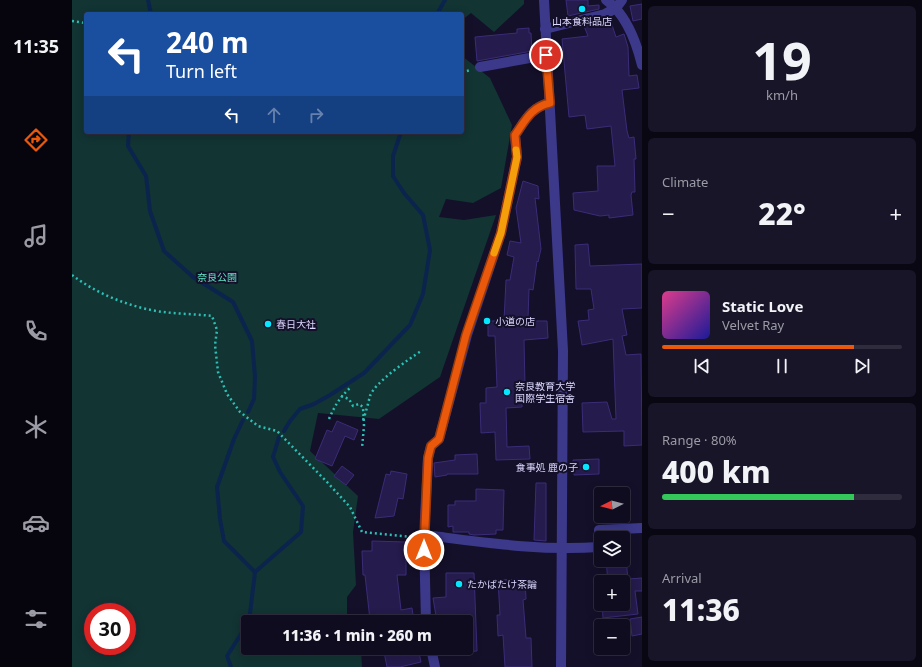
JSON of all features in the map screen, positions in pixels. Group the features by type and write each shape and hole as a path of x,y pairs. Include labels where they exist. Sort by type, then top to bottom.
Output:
{"street":[{"path":"544,0 563,351 563,549 561,667"},
{"path":"606,0 619,4 642,65"},
{"path":"546,29 605,14 619,4"},
{"path":"480,68 546,55"},
{"path":"426,615 424,536 428,458 431,446 439,439 466,335 501,233 517,157 515,135 531,112 539,105 550,103"},
{"path":"424,536 517,546 563,549 599,547 599,530 642,528"},
{"path":"432,655 435,667"}],"path":[{"path":"72,21 84,23"},
{"path":"72,275 112,297 143,308 164,312 212,316 217,330 215,345 218,372 227,394 240,412 258,426 277,431 350,507 362,532 424,536"},
{"path":"363,420 370,396 374,389 389,375 402,367 407,360 421,351"},
{"path":"329,419 341,396 350,388"},
{"path":"341,396 349,399 353,406 359,404 363,407 362,448"}],"green space":[{"name":"奈良公園","path":"72,0 524,0 524,4 494,32 471,13 464,18 464,12 84,12 84,134 464,134 464,58 490,78 512,125 501,188 473,203 446,199 439,217 464,220 496,215 440,377 379,419 318,413 310,451 358,496 353,532 356,585 347,597 347,615 241,615 241,655 361,655 362,667 72,667"}],"building":[{"name":"山本食料品店","path":"566,0 588,0 588,6 599,5 599,9 568,16"},
{"path":"642,4 642,19 633,21 630,6"},
{"path":"601,22 601,24 611,22 616,37 624,34 628,47 629,76 637,75 639,88 622,90 627,131 629,138 634,137 636,159 634,159 635,192 632,192 631,195 633,215 609,218 609,215 600,216 574,210 573,193 598,191 597,166 615,166 611,126 587,129 585,115 569,117 562,39 588,36 584,26"},
{"path":"529,28 529,33 531,33 532,51 477,61 475,37 517,33 517,29"},
{"path":"523,181 538,186 539,199 535,198 541,249 538,262 537,261 533,290 529,289 528,318 534,318 534,321 547,321 548,338 524,340 525,387 522,387 522,407 506,408 507,447 529,446 530,459 496,460 495,432 481,433 480,403 486,403 486,388 497,387 495,336 488,336 488,321 504,321 506,280 510,280 514,257 507,255 510,241 521,243 516,208"},
{"path":"588,244 590,266 642,264 642,308 622,309 627,335 622,336 626,355 641,354 642,445 624,446 624,431 583,432 582,403 607,402 612,419 616,419 613,339 582,345 578,321 589,320 588,310 594,309 591,289 576,289 575,245"},
{"path":"337,421 358,430 354,440 345,436 332,466 315,459 327,430 332,432"},
{"path":"477,454 478,474 447,474 435,477 434,463 455,460 455,455"},
{"name":"食事処 鹿の子","path":"599,459 599,474 574,475 573,460"},
{"path":"342,466 354,475 346,485 334,476"},
{"path":"391,471 407,474 403,499 398,498 394,516 375,518 386,474 390,475"},
{"path":"536,483 546,483 546,541 534,540"},
{"path":"476,489 504,490 503,530 496,530 496,534 474,535 469,534 469,532 453,532 453,526 448,527 448,505 455,505 455,501 476,501"},
{"path":"372,541 406,542 406,575 397,575 401,610 412,608 413,615 369,615 365,575 363,575 362,551 372,551"},
{"path":"607,567 627,567 628,575 607,575"},
{"path":"446,573 474,573 477,651 473,651 473,615 436,615 433,598 446,597"},
{"path":"642,578 642,591 635,591 638,614 603,618 602,611 630,611 630,579"},
{"path":"525,579 526,599 523,600 526,638 531,638 532,667 505,667 503,635 498,636 497,615 500,615 498,580"},
{"path":"642,617 642,634 632,636 630,619"},
{"path":"385,655 420,655 421,662 400,667 387,667"}],"waterway":[{"path":"148,0 151,12"},
{"path":"438,12 445,0"},
{"path":"129,134 128,146 146,176 150,211 164,251 193,277 233,302 252,341 255,377 254,399 248,412"},
{"path":"284,431 300,409 314,404 364,373 410,325 423,294 430,250 423,215 404,193 393,176 393,156 400,134"},
{"path":"243,420 234,439 217,487 224,541 255,572"},
{"path":"250,615 255,572 301,532 303,506 280,472 273,457 279,437"},
{"path":"231,667 227,656 241,634"}],"slow traffic":[{"path":"494,253 501,233 517,157 516,150"}],"place":[{"name":"山本食料品店","path":"582,9"},
{"name":"小道の店","path":"487,321"},
{"name":"春日大社","path":"268,324"},
{"name":"奈良教育大学 国際学生宿舎","path":"507,392"},
{"name":"食事処 鹿の子","path":"586,467"},
{"name":"たかばたけ茶論","path":"459,584"}],"route":[{"path":"424,550 428,458 431,446 439,439 466,335 501,233 517,157 515,135 531,112 539,105 550,103 546,55"}]}
